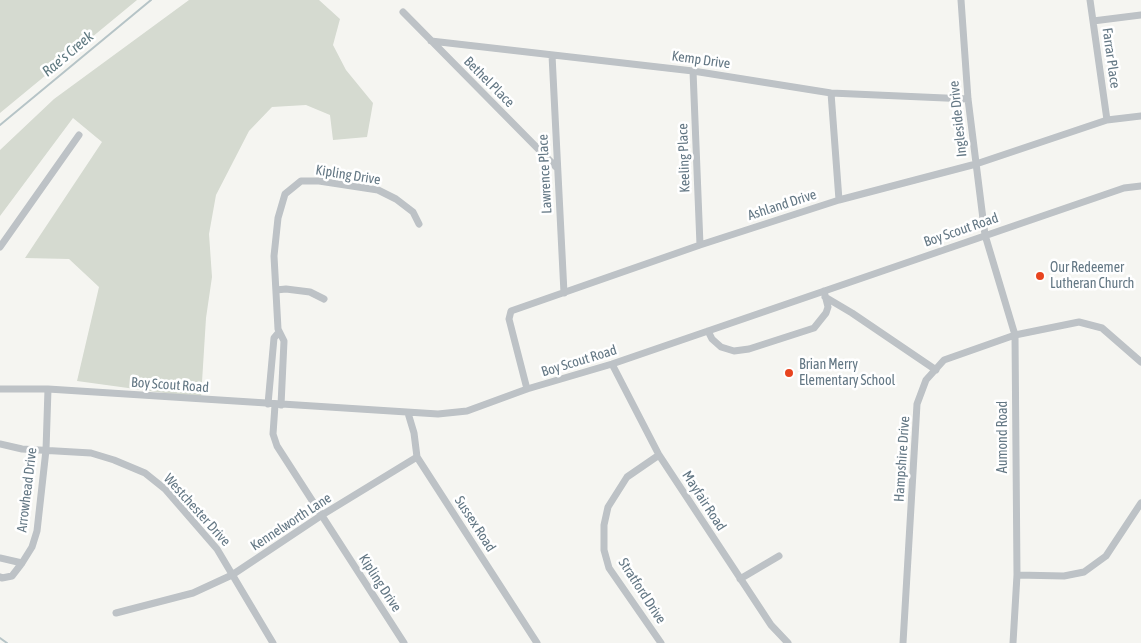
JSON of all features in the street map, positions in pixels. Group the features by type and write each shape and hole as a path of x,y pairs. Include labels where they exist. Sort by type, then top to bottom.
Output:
{"street":[{"name":"Ingleside Drive","path":"961,0 968,98 985,236"},
{"name":"Farrar Place","path":"1090,0 1107,120"},
{"name":"Bethel Place","path":"403,12 557,168"},
{"path":"1093,21 1141,15"},
{"name":"Kemp Drive","path":"431,41 693,71 831,93 968,98"},
{"name":"Lawrence Place","path":"552,55 564,293"},
{"name":"Keeling Place","path":"693,71 700,245"},
{"path":"831,93 839,200"},
{"name":"Ashland Drive","path":"528,389 509,319 511,311 700,245 839,200 976,164 1107,120 1141,116"},
{"path":"0,247 79,135"},
{"name":"Kipling Drive","path":"274,404 284,341 278,329 274,256 278,218 284,194 301,181 319,181 378,190 396,199 412,212 419,224"},
{"name":"Boy Scout Road","path":"0,389 48,389 408,413 438,414 467,411 528,389 612,364 825,294 1124,188 1141,186"},
{"name":"Aumond Road","path":"985,236 1015,335 1017,575 1013,643"},
{"path":"276,290 286,289 310,292 324,299"},
{"path":"708,331 712,339 721,347 734,351 749,349 814,328 828,308 825,294"},
{"path":"825,294 936,370"},
{"name":"Hampshire Drive","path":"902,643 918,404 926,380 944,360 1015,335 1079,322 1102,328 1141,362"},
{"name":"Kipling Drive","path":"279,332 274,338 273,434 277,446 404,643"},
{"name":"Mayfair Road","path":"612,364 659,455 770,625 788,643"},
{"name":"Arrowhead Drive","path":"0,577 12,576 32,547 38,531 46,450 48,389"},
{"name":"Sussex Road","path":"408,413 414,433 417,457 537,643"},
{"name":"Westchester Drive","path":"0,444 22,449 91,453 145,473 165,489 217,549 274,643"},
{"name":"Stratford Drive","path":"659,455 627,477 608,507 604,525 604,550 610,568 661,643"},
{"name":"Kennelworth Lane","path":"116,613 192,594 232,575 322,515 417,457"},
{"path":"1017,575 1064,576 1084,572 1106,556 1141,503"},
{"path":"740,578 779,556"},
{"path":"0,558 22,563"}],"shaded area":[{"path":"0,0 137,0 0,113"},
{"path":"189,0 319,0 340,19 333,45 346,70 373,103 367,137 333,140 330,115 306,105 272,107 249,131 216,195 209,234 212,277 206,318 201,398 77,381 99,287 69,259 25,258 102,142 73,118 0,216 0,150 54,99"}],"waterway":[{"name":"Rae's Creek","path":"0,125 151,0"},
{"name":"Rae's Creek","path":"0,638 7,643"}],"place":[{"name":"Our Redeemer Lutheran Church","path":"1040,276"},
{"name":"Brian Merry Elementary School","path":"789,373"}]}
